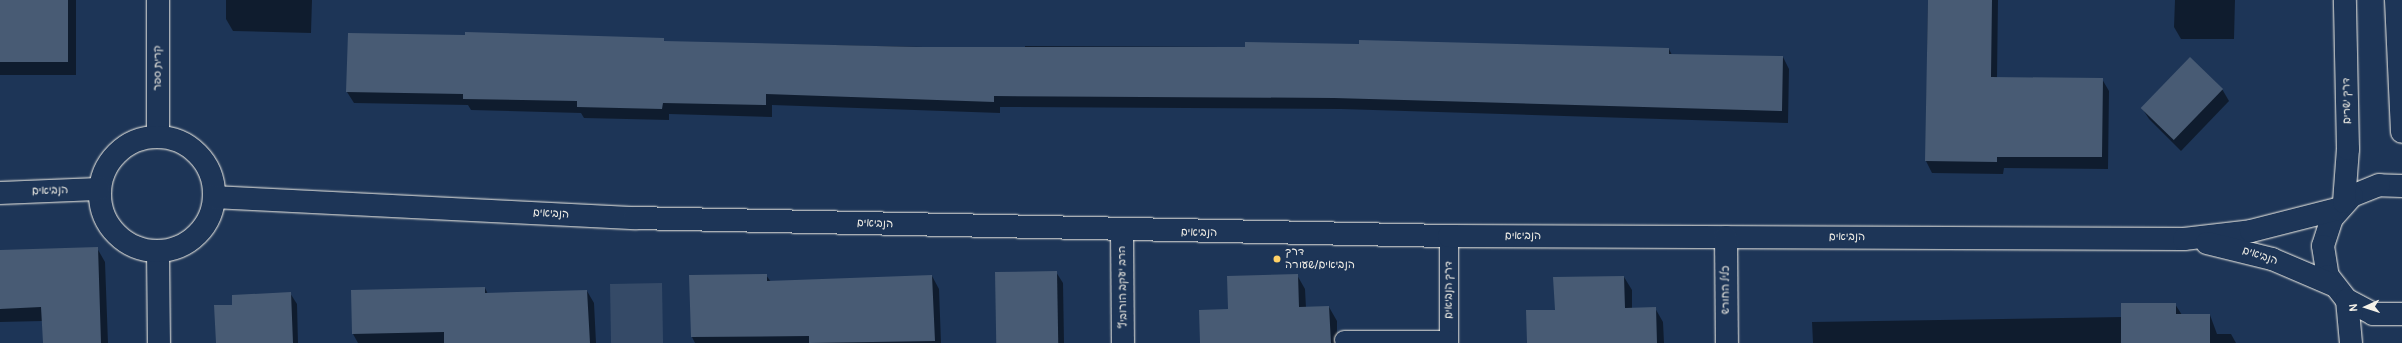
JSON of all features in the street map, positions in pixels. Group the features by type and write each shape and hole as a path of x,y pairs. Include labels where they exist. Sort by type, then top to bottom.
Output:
{"street":[{"name":"קרית ספר","path":"158,0 158,136"},
{"name":"דרך ישרים","path":"2340,292 2325,266 2323,246 2341,206 2348,149 2345,0"},
{"path":"2396,0 2402,132"},
{"path":"158,136 187,144 199,154 208,167 214,197 211,214 190,241 158,251 139,248 122,240 109,226 101,208 99,189 112,157 140,138 158,136"},
{"name":"הנביאים","path":"214,197 634,218 1122,231 1449,236 2184,239 2251,231 2341,206 2370,187 2402,186"},
{"name":"הנביאים","path":"0,193 99,189"},
{"name":"הרב יעקב הורוביץ","path":"1122,231 1123,343"},
{"name":"כליל החורש","path":"1726,237 1727,343"},
{"name":"הנביאים","path":"2184,239 2241,250 2340,292 2373,314 2402,314"},
{"path":"158,251 159,343"},
{"path":"2340,292 2351,343"}],"lane":[{"name":"דרך הנביאים","path":"1449,236 1449,341"},
{"path":"1344,340 1449,341"}],"shaded area":[{"path":"662,283 663,343 611,343 610,284"}],"building":[{"path":"0,0 68,0 68,62 0,62"},
{"path":"1928,0 1992,0 1991,77 2103,78 2102,157 1997,157 1997,162 1925,161"},
{"path":"465,32 664,38 664,41 917,47 1245,47 1245,42 1359,44 1359,40 1669,48 1669,54 1783,56 1782,111 1334,98 994,96 994,102 766,94 766,105 663,103 662,109 577,107 577,101 463,99 463,94 346,92 348,33 465,35"},
{"path":"2190,57 2223,89 2174,140 2141,108"},
{"path":"98,247 101,343 43,343 41,307 0,309 0,250"},
{"path":"1057,271 1058,343 996,343 995,272"},
{"path":"767,274 767,281 932,275 935,341 809,343 809,336 691,337 689,275"},
{"path":"1298,274 1299,307 1329,306 1331,343 1200,343 1199,310 1228,309 1227,276"},
{"path":"1624,276 1625,308 1656,307 1657,343 1527,343 1526,310 1555,310 1553,277"},
{"path":"485,287 485,293 587,290 590,343 444,343 444,332 352,334 351,290"},
{"path":"291,292 293,343 216,343 214,305 232,305 232,295"},
{"path":"2121,303 2176,303 2176,314 2210,314 2210,343 2121,343"}],"place":[{"name":"דרך הנביאים/שעורה","path":"1277,259"}]}
